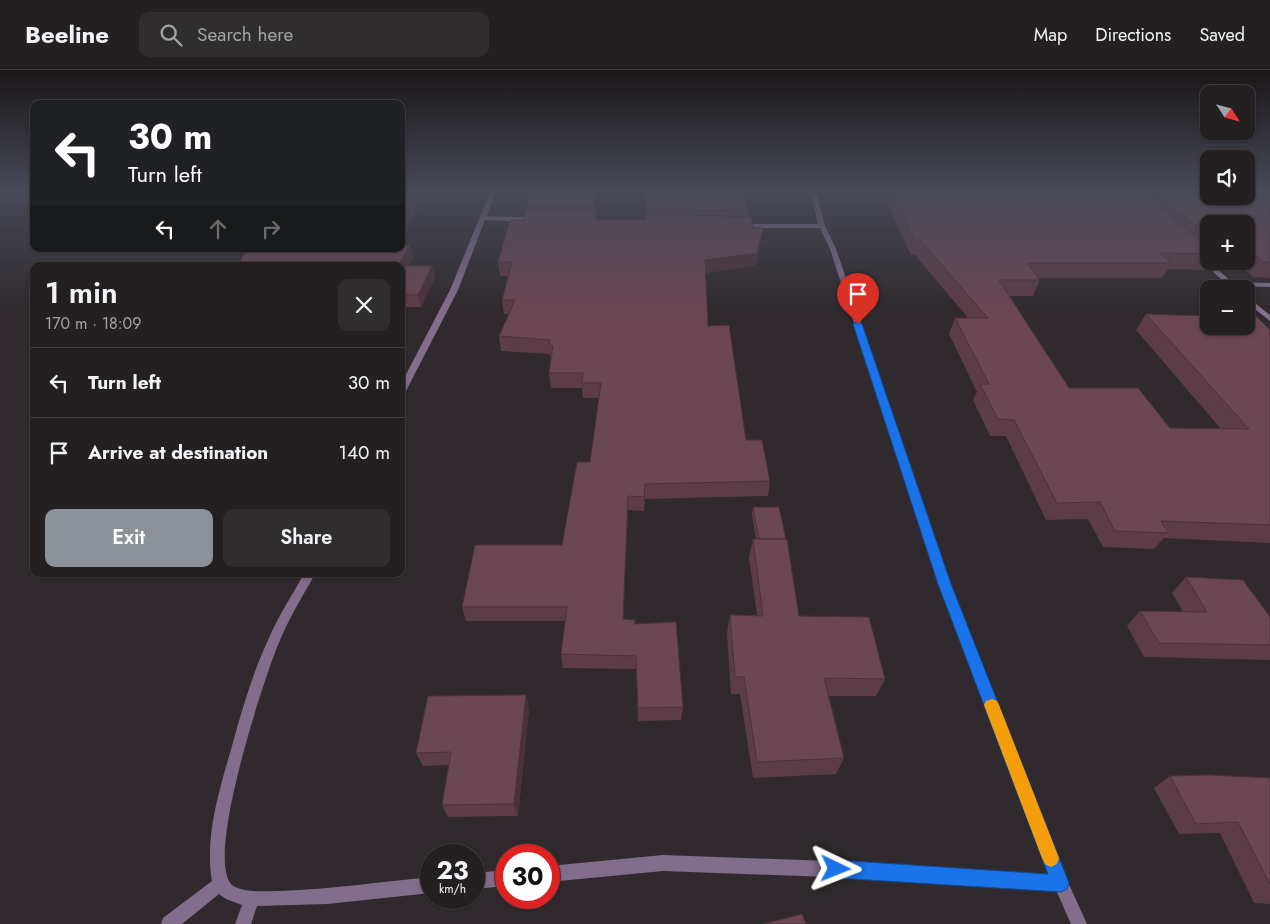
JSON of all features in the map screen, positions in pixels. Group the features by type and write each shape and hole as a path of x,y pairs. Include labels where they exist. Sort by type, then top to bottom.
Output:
{"street":[{"path":"405,385 454,290 478,230"},
{"path":"824,230 833,249 945,584 1061,883 1079,924"},
{"path":"1189,248 1226,280"},
{"path":"1255,285 1270,285"},
{"path":"1255,306 1270,319"},
{"path":"307,577 271,645 246,719 222,817 216,864 220,884 232,894 272,900 420,886"},
{"path":"560,873 663,863 855,870 1061,883"},
{"path":"169,924 220,884"},
{"path":"243,924 252,898"}],"building":[{"path":"507,230 763,230 757,253 705,260 708,326 729,325 746,440 762,440 770,481 645,484 644,497 628,496 623,619 635,620 635,624 676,622 683,707 638,708 636,656 561,654 567,607 462,607 475,545 562,545 577,462 590,462 601,383 582,383 583,373 549,373 553,346 550,346 550,340 499,336 515,300 502,300 512,262 498,262"},
{"path":"910,230 1187,230 1200,240 1200,254 1160,253 1171,263 1027,263 1040,280 999,280 1069,388 1138,388 1170,428 1249,429 1146,314 1200,316 1200,335 1255,335 1256,316 1270,330 1270,525 1161,521 1168,533 1115,531 1100,502 1057,503 1014,420 998,419 980,384 989,384 955,318 988,318 920,240 915,240"},
{"path":"1255,230 1270,230 1270,262 1263,262 1255,255"},
{"path":"405,245 410,245 400,262 239,262 245,252 405,252"},
{"path":"405,266 432,266 418,295 405,295"},
{"path":"753,507 779,507 786,539 759,539"},
{"path":"753,539 787,539 799,616 869,617 885,679 824,678 844,758 757,762 744,677 735,677 730,615 763,616"},
{"path":"1186,577 1243,580 1270,617 1270,645 1159,643 1140,611 1207,612"},
{"path":"526,695 514,804 442,805 451,752 416,753 428,696"},
{"path":"1210,775 1270,778 1270,884 1238,822 1196,824 1170,776"},
{"path":"802,914 806,924 763,924"}],"slow traffic":[{"path":"992,705 1051,858"}],"route":[{"path":"836,869 1061,883 945,584 858,324"}]}
